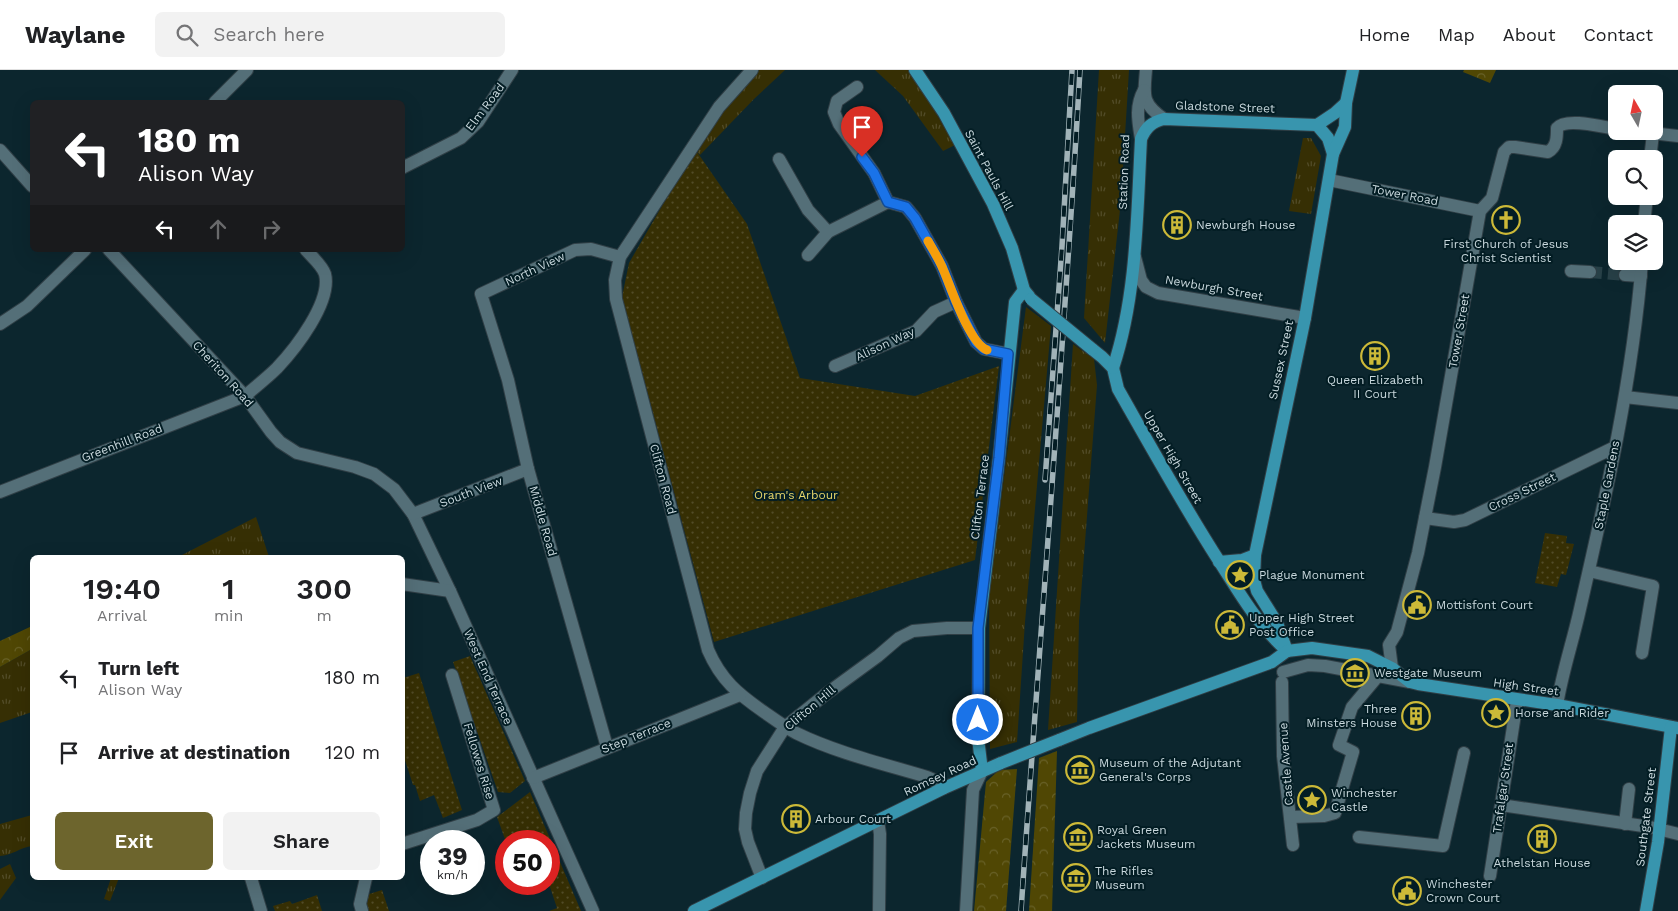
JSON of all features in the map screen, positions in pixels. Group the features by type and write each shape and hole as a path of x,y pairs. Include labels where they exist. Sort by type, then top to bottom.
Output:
{"main road":[{"name":"Saint Pauls Hill","path":"915,70 944,113 992,204 1012,248 1027,294"},
{"name":"Sussex Street","path":"1287,651 1277,623 1257,591 1254,580 1254,555 1304,318 1333,154 1345,127 1346,103 1353,70"},
{"path":"1333,154 1328,138 1317,125 1346,103"},
{"name":"Gladstone Street","path":"1142,138 1144,131 1149,126 1155,121 1164,119 1317,125"},
{"name":"Station Road","path":"1134,257 1142,138"},
{"path":"1113,368 1118,352 1134,257"},
{"path":"1027,294 1102,356 1113,368"},
{"name":"Clifton Terrace","path":"982,771 978,744 978,628 999,458 1008,354 1015,302 1027,294"},
{"name":"Upper High Street","path":"1113,368 1118,389 1202,536 1265,629 1287,651"},
{"path":"1219,562 1242,560 1254,555"},
{"name":"High Street","path":"1287,651 1312,648 1368,656 1392,668 1410,682 1418,684 1557,705 1675,728"},
{"name":"Romsey Road","path":"694,911 982,771 1089,728 1272,662 1287,651"},
{"name":"Southgate Street","path":"1646,911 1675,728"}],"street":[{"path":"217,100 246,70"},
{"name":"Elm Road","path":"405,167 461,138 478,122 512,70"},
{"name":"Clifton Road","path":"752,70 719,107 620,257 614,280 616,299 708,650 715,666 727,682 740,695 785,727 843,752 927,777 944,788"},
{"name":"Station Road","path":"1146,70 1144,90 1146,104 1164,119"},
{"path":"857,87 837,100 834,112 839,124 874,173 888,202"},
{"name":"Station Road","path":"1142,138 1137,112 1144,90"},
{"name":"Tower Street","path":"1389,645 1397,632 1425,518 1480,211 1492,198 1504,152 1509,147 1548,152 1556,141 1557,128 1562,123 1608,128"},
{"path":"1663,135 1678,136"},
{"path":"0,150 30,184"},
{"path":"779,159 808,210 828,232"},
{"name":"Tower Road","path":"1329,180 1480,211"},
{"path":"808,255 828,232 888,202 906,207 915,218 942,266 956,302 976,342 984,349 1008,354"},
{"name":"North View","path":"482,294 575,250 591,249 620,257"},
{"path":"0,324 26,306 83,252"},
{"name":"Cheriton Road","path":"111,252 245,396 280,442 297,453 355,467"},
{"name":"Greenhill Road","path":"0,492 245,396 277,368 306,332 317,313 325,292 324,273 308,252"},
{"name":"Newburgh Street","path":"1134,257 1141,280 1146,288 1158,293 1304,318"},
{"name":"Staple Gardens","path":"1557,705 1589,571 1625,397 1641,270"},
{"path":"1571,271 1590,272"},
{"path":"1625,275 1640,276"},
{"name":"Middle Road","path":"482,294 508,380 528,469 608,747"},
{"name":"Alison Way","path":"835,366 916,331 934,312 956,302"},
{"path":"1625,397 1678,403"},
{"name":"Cross Street","path":"1425,518 1454,522 1465,520 1615,446"},
{"name":"West End Terrace","path":"355,467 374,474 394,489 413,514 450,591 593,911"},
{"name":"South View","path":"413,514 528,469"},
{"path":"1589,571 1653,586 1642,653"},
{"path":"405,584 450,591"},
{"name":"Clifton Hill","path":"762,878 748,842 745,829 746,813 757,771 785,727 899,638 913,631 978,628"},
{"path":"1368,656 1389,645 1392,668"},
{"name":"Castle Avenue","path":"1293,845 1284,756 1283,677 1308,665 1325,666 1378,676"},
{"name":"Fellowes Rise","path":"405,843 477,820 494,810 452,675"},
{"path":"1290,817 1324,816 1335,813 1352,752 1339,745 1352,707 1378,676 1410,682"},
{"name":"Step Terrace","path":"533,778 740,695"},
{"name":"Trafalgar Street","path":"1490,876 1517,700"},
{"path":"1359,837 1443,846 1464,753"},
{"path":"966,911 973,790 982,771"},
{"path":"1625,824 1628,789"},
{"path":"1501,805 1650,827 1678,834"},
{"path":"878,821 880,834 879,911"},
{"path":"252,880 261,911"},
{"path":"362,911 360,904 366,880"}],"green space":[{"path":"757,70 785,70 700,155 695,149 724,107"},
{"path":"875,70 910,70 955,145 943,151 903,96"},
{"path":"1099,70 1129,70 1121,201 1105,343 1084,318"},
{"path":"1464,70 1496,70 1490,83 1463,72"},
{"path":"1303,138 1311,138 1321,156 1311,214 1289,211"},
{"name":"Oram's Arbour","path":"695,149 747,224 800,378 915,396 999,366 975,560 714,642 622,297 629,263"},
{"path":"1026,307 1051,326 1025,622 1017,742 990,749 989,594"},
{"path":"1073,344 1094,359 1097,385 1079,621 1077,722 1048,730"},
{"path":"256,517 268,555 182,555"},
{"path":"1545,533 1567,536 1566,543 1574,544 1566,575 1561,574 1557,587 1535,583"},
{"path":"30,627 30,650 0,667 0,641"},
{"path":"30,650 30,713 0,723 0,667"},
{"path":"470,656 525,781 510,793 498,792 453,662"},
{"path":"419,673 462,810 443,818 434,795 420,801 405,760 405,677"},
{"path":"1057,751 1052,911 1029,911 1039,758"},
{"path":"1017,769 1006,911 974,911 986,782 999,770"},
{"path":"530,792 546,830 502,830 497,817"},
{"path":"30,816 30,846 0,856 0,824"},
{"path":"560,862 581,911 549,911 557,908 553,895 560,895"},
{"path":"10,864 16,878 0,900 0,869"},
{"path":"110,880 118,880 110,901 104,899"},
{"path":"382,890 389,911 365,911 366,895"},
{"path":"317,895 322,911 275,911 273,906 290,901 292,904"}],"tunnel":[{"path":"1590,272 1625,275"}],"railway":[{"path":"1045,480 1062,246 1072,70"},
{"path":"1021,911 1067,281 1080,70"}],"slow traffic":[{"path":"928,241 942,266 956,302 976,342 987,350"}],"place":[{"name":"First Church of Jesus Christ Scientist","path":"1506,220"},
{"name":"Newburgh House","path":"1177,225"},
{"name":"Queen Elizabeth II Court","path":"1375,356"},
{"name":"Plague Monument","path":"1240,575"},
{"name":"Mottisfont Court","path":"1417,605"},
{"name":"Upper High Street Post Office","path":"1230,625"},
{"name":"Westgate Museum","path":"1355,673"},
{"name":"Horse and Rider","path":"1496,713"},
{"name":"Three Minsters House","path":"1416,716"},
{"name":"Museum of the Adjutant General's Corps","path":"1080,770"},
{"name":"Winchester Castle","path":"1312,800"},
{"name":"Arbour Court","path":"796,819"},
{"name":"Royal Green Jackets Museum","path":"1078,837"},
{"name":"Athelstan House","path":"1542,839"},
{"name":"The Rifles Museum","path":"1076,878"},
{"name":"Winchester Crown Court","path":"1407,891"}],"route":[{"path":"862,157 874,173 888,202 906,207 915,218 942,266 956,302 976,342 984,349 1008,354 999,458 978,628 978,720"}]}
